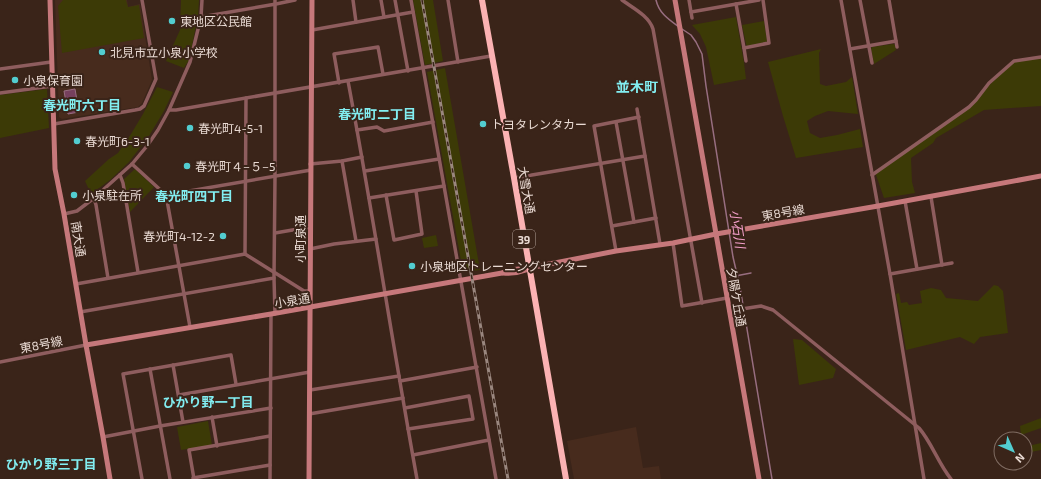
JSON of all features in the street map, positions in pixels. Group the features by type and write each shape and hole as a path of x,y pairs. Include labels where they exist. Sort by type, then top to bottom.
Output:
{"highway":[{"name":"大雪大通","path":"482,0 566,479"}],"street":[{"name":"南大通","path":"50,0 56,170 110,479"},
{"path":"54,124 140,109 144,106 156,79 142,0"},
{"path":"64,214 77,211 120,175 132,164 158,130 169,110 190,62 201,17 202,0"},
{"path":"201,17 276,2 295,0"},
{"name":"小町泉通","path":"309,479 312,0"},
{"path":"353,0 356,22"},
{"path":"381,0 384,17"},
{"path":"395,0 408,71"},
{"path":"411,0 496,479"},
{"path":"448,0 458,62"},
{"path":"622,0 647,18 653,29 702,303"},
{"name":"夕陽ケ丘通","path":"675,0 758,479"},
{"path":"689,0 692,18"},
{"path":"691,12 759,0"},
{"path":"744,48 769,43 763,0"},
{"path":"841,0 890,274 924,479"},
{"path":"860,0 872,63"},
{"path":"889,0 896,47"},
{"path":"270,479 270,379 275,233 276,2"},
{"path":"736,4 746,61"},
{"path":"312,30 413,12"},
{"path":"850,49 896,41"},
{"path":"339,83 334,54 378,47 383,74"},
{"path":"169,110 339,83 491,56"},
{"path":"872,175 969,106 976,100 989,82 1014,61 1041,57"},
{"path":"0,69 51,62"},
{"path":"348,81 365,171 417,479"},
{"path":"0,93 52,86"},
{"path":"245,254 246,98"},
{"path":"637,109 660,244"},
{"path":"616,251 594,126 639,117"},
{"path":"357,130 377,127 384,132 433,122"},
{"path":"616,122 634,222"},
{"path":"514,178 645,156"},
{"path":"310,164 342,161 362,157"},
{"path":"365,171 439,159"},
{"path":"342,161 356,241"},
{"path":"132,164 166,195 180,265 190,327"},
{"path":"166,195 311,170"},
{"path":"120,175 123,183 138,272"},
{"name":"東8号線","path":"529,268 616,251 673,243 1041,176"},
{"path":"369,198 444,186"},
{"path":"386,195 394,240 422,234 416,191"},
{"path":"931,197 942,265"},
{"path":"94,198 108,278"},
{"path":"905,201 917,269"},
{"path":"612,226 656,218"},
{"path":"275,233 310,227"},
{"path":"310,249 376,239"},
{"path":"673,243 682,306 727,298"},
{"path":"76,284 245,254 304,291 310,291"},
{"path":"890,274 952,263"},
{"name":"小泉通","path":"86,345 273,314 502,273 509,270 529,268"},
{"path":"80,312 274,278"},
{"path":"729,311 755,306 761,306 773,310 919,428 926,436 951,479"},
{"name":"東8号線","path":"0,362 86,345"},
{"path":"142,479 123,374 231,355 236,384"},
{"path":"173,365 183,422"},
{"path":"400,381 476,367"},
{"path":"150,370 170,479"},
{"path":"179,395 310,372"},
{"path":"310,390 399,376"},
{"path":"405,408 469,396 473,419 408,430"},
{"path":"309,414 403,398"},
{"path":"103,437 271,408"},
{"path":"212,417 217,446"},
{"path":"270,436 189,450 194,478 270,465"},
{"path":"413,455 489,440"}],"shaded area":[{"name":"北見市立小泉小学校","path":"55,0 127,0 128,7 140,4 152,80 142,103 138,107 62,119 59,117"},
{"path":"63,0 126,0 128,7 139,5 144,38 62,53 58,6"},
{"path":"181,0 199,0 198,16 189,60 184,68 166,61 180,30"},
{"path":"413,0 433,0 443,61 425,65"},
{"path":"736,17 746,79 714,85 706,47 700,34 692,25"},
{"path":"764,21 767,41 747,46 742,25"},
{"path":"895,45 896,50 874,64 871,49 872,47"},
{"path":"821,49 819,53 820,84 826,86 846,82 852,77 858,114 828,111 815,116 807,121 810,133 820,138 860,129 863,147 796,158 768,62"},
{"path":"1041,57 1041,106 984,110 936,138 933,143 911,158 912,182 915,193 884,198 875,172 959,115 1014,61"},
{"path":"445,68 480,270 463,272 427,72"},
{"path":"157,87 173,92 149,136 129,162 110,180 91,194 85,181 109,159 118,153 143,114"},
{"path":"47,89 49,128 0,138 0,95"},
{"path":"75,89 79,112 68,114 64,91"},
{"path":"135,169 154,187 130,212 124,179"},
{"path":"436,235 438,246 424,248 422,238"},
{"path":"994,285 998,286 1003,291 1008,333 980,337 974,344 960,337 906,350 896,294 899,293 901,303 907,302 909,305 922,303 920,291 931,288 941,290 946,298 978,301"},
{"path":"793,339 802,340 836,369 833,378 799,385"},
{"path":"1041,418 1041,428 1032,431 1021,431 1020,426"},
{"path":"208,421 212,445 181,450 177,427"},
{"path":"636,427 643,468 659,466 661,479 574,479 567,441"},
{"path":"1041,443 1041,450 1033,452 1033,445"}],"waterway":[{"name":"小石川","path":"656,0 659,9 679,27"},
{"name":"小石川","path":"682,29 691,35 702,54 733,257 739,281 772,479"},
{"name":"小石川","path":"730,277 751,273"}],"railway":[{"path":"422,0 508,479"}],"place":[{"name":"東地区公民館","path":"172,21"},
{"name":"北見市立小泉小学校","path":"102,52"},
{"name":"小泉保育園","path":"15,80"},
{"name":"トヨタレンタカー","path":"483,124"},
{"name":"春光町4-5-1","path":"190,128"},
{"name":"春光町6-3-1","path":"77,141"},
{"name":"春光町４−５−5","path":"187,166"},
{"name":"小泉駐在所","path":"74,195"},
{"name":"春光町4-12-2","path":"223,236"},
{"name":"小泉地区トレーニングセンター","path":"412,266"}],"district":[{"name":"並木町","path":"637,86"},
{"name":"春光町六丁目","path":"82,105"},
{"name":"春光町二丁目","path":"377,114"},
{"name":"春光町四丁目","path":"194,196"},
{"name":"ひかり野一丁目","path":"208,402"},
{"name":"ひかり野三丁目","path":"51,464"}]}
